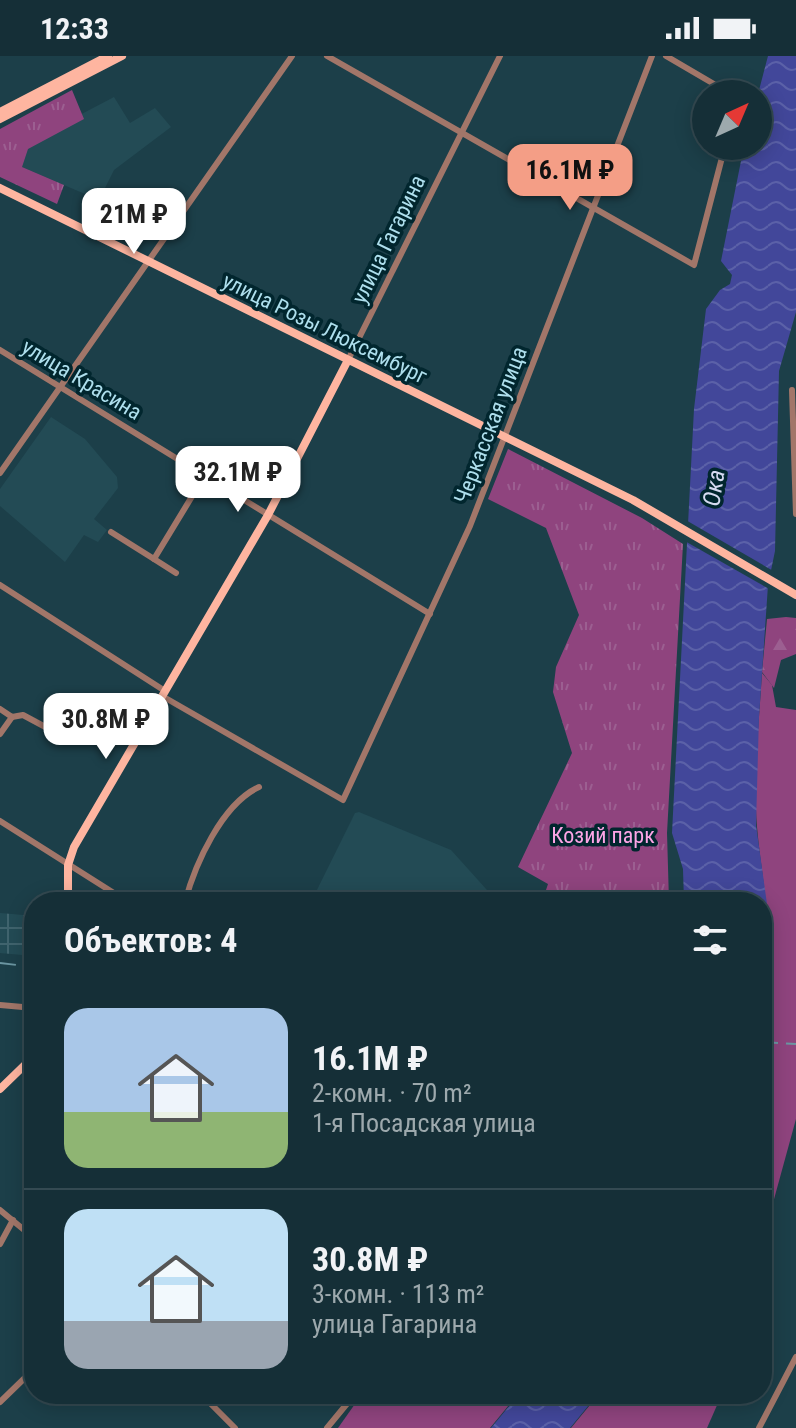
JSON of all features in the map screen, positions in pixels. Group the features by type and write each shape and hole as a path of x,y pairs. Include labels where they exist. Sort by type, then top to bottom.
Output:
{"main road":[{"path":"0,112 108,56"},
{"path":"0,119 122,56"},
{"name":"улица Розы Люксембург","path":"0,188 633,500 796,595"},
{"name":"улица Гагарина","path":"68,892 68,865 74,847 268,515 348,360"},
{"path":"2,1087 24,1066"}],"street":[{"path":"0,473 292,56"},
{"path":"327,56 694,265 721,160"},
{"name":"улица Гагарина","path":"348,360 500,56"},
{"name":"Черкасская улица","path":"163,694 343,800 430,614 506,437 652,56"},
{"path":"666,56 707,80"},
{"name":"улица Красина","path":"0,350 430,614"},
{"path":"792,390 796,514"},
{"path":"154,559 205,475"},
{"path":"111,532 176,573"},
{"path":"0,585 163,694"},
{"path":"0,709 12,717 23,715 64,737"},
{"path":"0,734 12,717"},
{"path":"188,892 211,835 243,794 259,787"},
{"path":"0,821 112,892"},
{"path":"0,1005 24,1007"},
{"path":"0,1210 24,1229"},
{"path":"0,1244 13,1220"},
{"path":"772,1403 796,1357"},
{"path":"0,1402 24,1379"},
{"path":"211,1404 235,1428"},
{"path":"327,1428 347,1404"},
{"path":"759,1428 772,1404"}],"shaded area":[{"path":"114,97 130,123 155,108 171,127 114,170 99,200 17,165 30,141"},
{"path":"51,417 85,439 117,477 118,488 94,519 107,530 98,542 84,535 65,562 0,506 0,489"},
{"path":"355,813 451,850 486,892 316,892"},
{"path":"0,913 24,915 24,955 0,953"}],"green space":[{"path":"72,90 84,119 28,149 22,167 64,185 57,204 0,177 0,129"},
{"name":"Козий парк","path":"508,449 642,518 683,544 667,833 669,892 545,892 548,884 518,867 572,753 553,692 556,667 579,615 546,528 488,499"},
{"path":"796,618 796,654 781,660 774,688 762,672 767,619"},
{"path":"762,673 772,685 776,707 796,710 796,1119 772,1207 772,892 764,892 757,827 757,750"},
{"path":"355,1404 510,1404 490,1428 338,1428"},
{"path":"591,1404 718,1404 707,1428 571,1428"}],"water":[{"name":"Ока","path":"768,56 796,56 796,312 779,371 775,551 768,585 759,717 756,825 765,892 684,892 683,869 672,833 694,409 706,309 720,290 730,284 732,275 721,261 741,160 772,160 772,80 762,80"},
{"path":"511,1404 590,1404 570,1428 491,1428"}],"pier":[{"path":"684,519 775,572 771,590 683,540"}],"railway":[{"path":"0,963 24,966"},
{"path":"772,1043 796,1044"}]}
